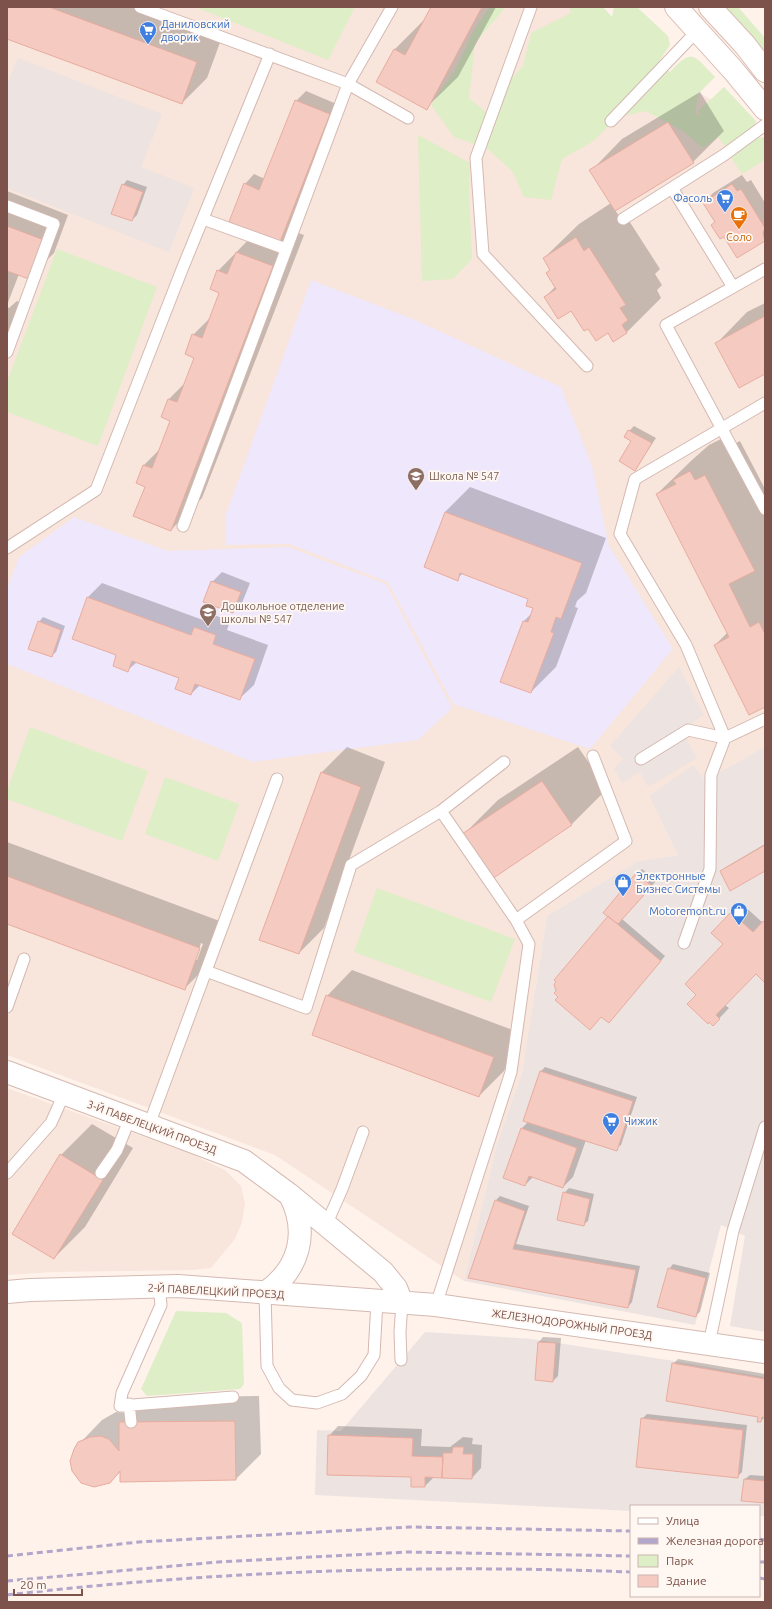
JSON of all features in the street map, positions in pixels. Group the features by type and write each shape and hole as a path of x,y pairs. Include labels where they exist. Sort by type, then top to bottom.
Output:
{"street":[{"path":"676,7 698,30 765,109"},
{"path":"710,7 745,45 765,71"},
{"name":"3-Й ПАВЕЛЕЦКИЙ ПРОЕЗД","path":"7,1072 244,1161 327,1223 383,1272 396,1288 402,1303"},
{"path":"265,1294 278,1284 288,1272 300,1240 301,1224 296,1206 290,1194"},
{"name":"2-Й ПАВЕЛЕЦКИЙ ПРОЕЗД","path":"7,1292 159,1286 378,1302"},
{"name":"ЖЕЛЕЗНОДОРОЖНЫЙ ПРОЕЗД","path":"378,1302 436,1305 765,1352"}],"lane":[{"path":"140,7 348,84 408,118"},
{"path":"183,526 348,84 392,7"},
{"path":"531,7 476,158 483,254 587,366"},
{"path":"611,120 657,75 698,30"},
{"path":"7,548 96,490 203,218 270,54"},
{"path":"623,219 724,155 765,125"},
{"path":"672,188 733,287"},
{"path":"7,206 54,224 7,352"},
{"path":"203,218 286,249"},
{"path":"765,268 666,325 765,509"},
{"path":"684,943 710,869 712,775 725,738 686,645 620,534 635,479 720,427 765,403"},
{"path":"641,759 688,730 725,738 765,719"},
{"path":"516,920 626,841 593,756"},
{"path":"206,971 306,1008 351,865 441,811 504,762"},
{"path":"101,1173 139,1122 206,971 277,779"},
{"path":"436,1305 511,1072 529,944 516,920 441,811"},
{"path":"7,1007 24,959"},
{"path":"7,1173 51,1123 64,1094"},
{"path":"709,1344 733,1231 765,1127"},
{"path":"327,1223 342,1189 363,1132"},
{"path":"159,1286 161,1305 122,1393 120,1406 129,1404 233,1397"},
{"path":"265,1294 267,1366 279,1388 292,1400 317,1403 342,1394 361,1376 374,1355 378,1302"},
{"path":"401,1360 400,1332 402,1303"},
{"path":"129,1404 131,1422"}],"shaded area":[{"path":"7,7 595,7 664,73 735,113 765,164 765,747 705,780 693,766 649,796 678,855 638,861 547,916 522,1073 497,1144 464,1281 275,1155 7,1055"},
{"path":"18,58 162,114 141,167 194,188 169,252 7,188 7,85"},
{"name":"Школа № 547","path":"311,280 413,319 561,387 592,466 609,546 673,649 590,749 453,704 388,582 289,544 226,545 225,517"},
{"name":"Дошкольное отделение школы № 547","path":"74,517 168,551 288,547 386,584 452,708 418,740 253,762 7,664 7,589 19,557"},
{"path":"679,667 704,715 681,730 697,758 648,787 640,772 622,783 614,768 623,759 610,746"},
{"path":"765,747 765,1332 730,1326 745,1236 721,1225 695,1325 464,1281 497,1144 522,1073 547,916 638,861 678,855 649,796 693,765 705,780"},
{"path":"7,1088 189,1153 225,1170 241,1186 245,1203 242,1222 235,1239 211,1268 193,1270 52,1272 7,1275"},
{"path":"425,1332 532,1339 765,1377 765,1516 760,1516 760,1505 630,1505 630,1511 315,1495 317,1430 341,1431"}],"green space":[{"path":"195,7 355,7 328,60"},
{"path":"569,7 603,7 612,17 614,7 637,7 668,36 670,45 658,63 670,72 684,59 693,57 715,77 698,94 695,114 701,116 698,111 724,87 756,121 755,128 726,147 718,137 703,148 683,131 646,111 618,117 592,142 562,159 551,200 524,197 513,172 488,149 454,137 431,105 456,69 473,32 489,8 505,8 475,43 469,98 488,114 500,91 523,66 531,33 571,13"},
{"path":"726,7 738,7 765,38 765,51"},
{"path":"418,135 470,163 469,192 472,259 453,279 422,281"},
{"path":"764,137 765,160 742,174 730,156 758,138"},
{"path":"57,249 157,287 98,446 7,412 7,382"},
{"path":"30,727 148,771 122,841 7,799 7,791"},
{"path":"165,777 239,804 218,861 145,834"},
{"path":"377,888 515,939 491,1002 354,952"},
{"path":"176,1311 226,1313 242,1323 244,1384 240,1389 147,1396 141,1389"}],"building":[{"path":"7,7 49,7 197,62 182,104 7,39"},
{"path":"431,7 482,7 427,110 376,82 394,49 405,55"},
{"path":"295,100 330,114 280,242 229,222 244,183 259,190"},
{"path":"668,122 694,163 615,211 589,170"},
{"path":"122,184 143,192 132,221 111,214"},
{"path":"732,184 737,191 741,189 765,228 763,233 765,241 737,258 724,237 720,239 711,225 715,222 703,203"},
{"path":"7,226 44,240 29,279 7,271"},
{"path":"576,237 584,251 589,247 626,305 620,308 628,320 622,325 627,333 613,342 608,333 596,341 588,329 584,331 571,311 558,319 544,297 556,289 546,273 550,270 543,258"},
{"path":"236,252 273,266 171,531 133,516 145,487 136,483 143,465 152,468 170,421 161,417 168,399 177,402 194,358 185,354 192,334 202,338 219,293 210,289 217,270 227,274"},
{"path":"765,316 765,374 739,388 715,343"},
{"path":"628,430 652,443 635,471 619,461 631,441 624,437"},
{"path":"690,471 695,480 705,475 755,571 729,584 750,627 759,622 765,634 765,707 749,715 714,645 729,637 656,494 676,484 673,480"},
{"path":"445,512 582,563 561,619 556,617 551,632 554,633 531,693 500,682 523,621 528,622 533,608 526,606 528,599 460,573 458,581 424,567"},
{"path":"211,581 241,592 233,613 203,602"},
{"path":"87,597 191,635 194,627 216,635 213,644 255,659 240,700 195,684 191,695 175,689 179,678 132,661 128,672 113,666 116,655 72,639"},
{"path":"38,621 61,630 52,657 28,649"},
{"path":"321,772 361,787 299,954 259,940"},
{"path":"542,781 572,825 492,879 462,834"},
{"path":"765,845 765,871 730,891 720,871"},
{"path":"636,873 652,886 618,924 603,913"},
{"path":"7,876 200,948 185,990 7,924"},
{"path":"731,912 753,932 763,921 765,923 765,983 756,974 716,1015 720,1019 713,1026 709,1022 708,1024 687,1004 696,995 685,984 723,944 711,933"},
{"path":"608,916 661,961 609,1023 601,1017 590,1030 555,1000 558,997 554,993 556,991 554,984 556,982 554,980"},
{"path":"326,995 494,1057 479,1097 312,1035"},
{"path":"540,1071 633,1101 617,1151 523,1121"},
{"path":"521,1128 577,1148 563,1188 529,1176 525,1186 503,1178"},
{"path":"60,1154 103,1180 54,1259 12,1234"},
{"path":"563,1192 590,1199 584,1226 557,1220"},
{"path":"495,1200 525,1211 513,1249 636,1270 628,1308 468,1278"},
{"path":"668,1268 706,1278 696,1317 657,1307"},
{"path":"538,1342 556,1343 553,1382 535,1380"},
{"path":"672,1363 765,1379 765,1418 762,1417 761,1422 757,1422 758,1417 666,1401"},
{"path":"641,1418 743,1430 738,1478 636,1467"},
{"path":"235,1421 236,1480 120,1482 120,1471 110,1483 94,1487 81,1483 72,1471 70,1461 78,1442 90,1437 101,1436 109,1439 119,1451 119,1422"},
{"path":"328,1435 413,1438 412,1456 443,1457 442,1478 425,1477 425,1487 411,1487 411,1477 327,1475"},
{"path":"453,1447 464,1447 463,1454 473,1454 472,1479 442,1478 443,1453 452,1453"},
{"path":"744,1479 765,1481 765,1503 741,1501"}],"railway":[{"path":"7,1556 139,1542 410,1527 630,1531"},
{"path":"760,1539 765,1540"},
{"path":"7,1581 218,1562 408,1552 630,1556"},
{"path":"760,1562 765,1562"},
{"path":"7,1595 163,1580 241,1575 397,1569 630,1572"},
{"path":"760,1578 765,1579"}],"place":[{"name":"Даниловский дворик","path":"148,45"},
{"name":"Фасоль","path":"725,213"},
{"name":"Соло","path":"739,230"},
{"name":"Школа № 547","path":"416,491"},
{"name":"Дошкольное отделение школы № 547","path":"208,627"},
{"name":"Электронные Бизнес Системы","path":"623,897"},
{"name":"Motoremont.ru","path":"739,926"},
{"name":"Чижик","path":"611,1136"}]}
